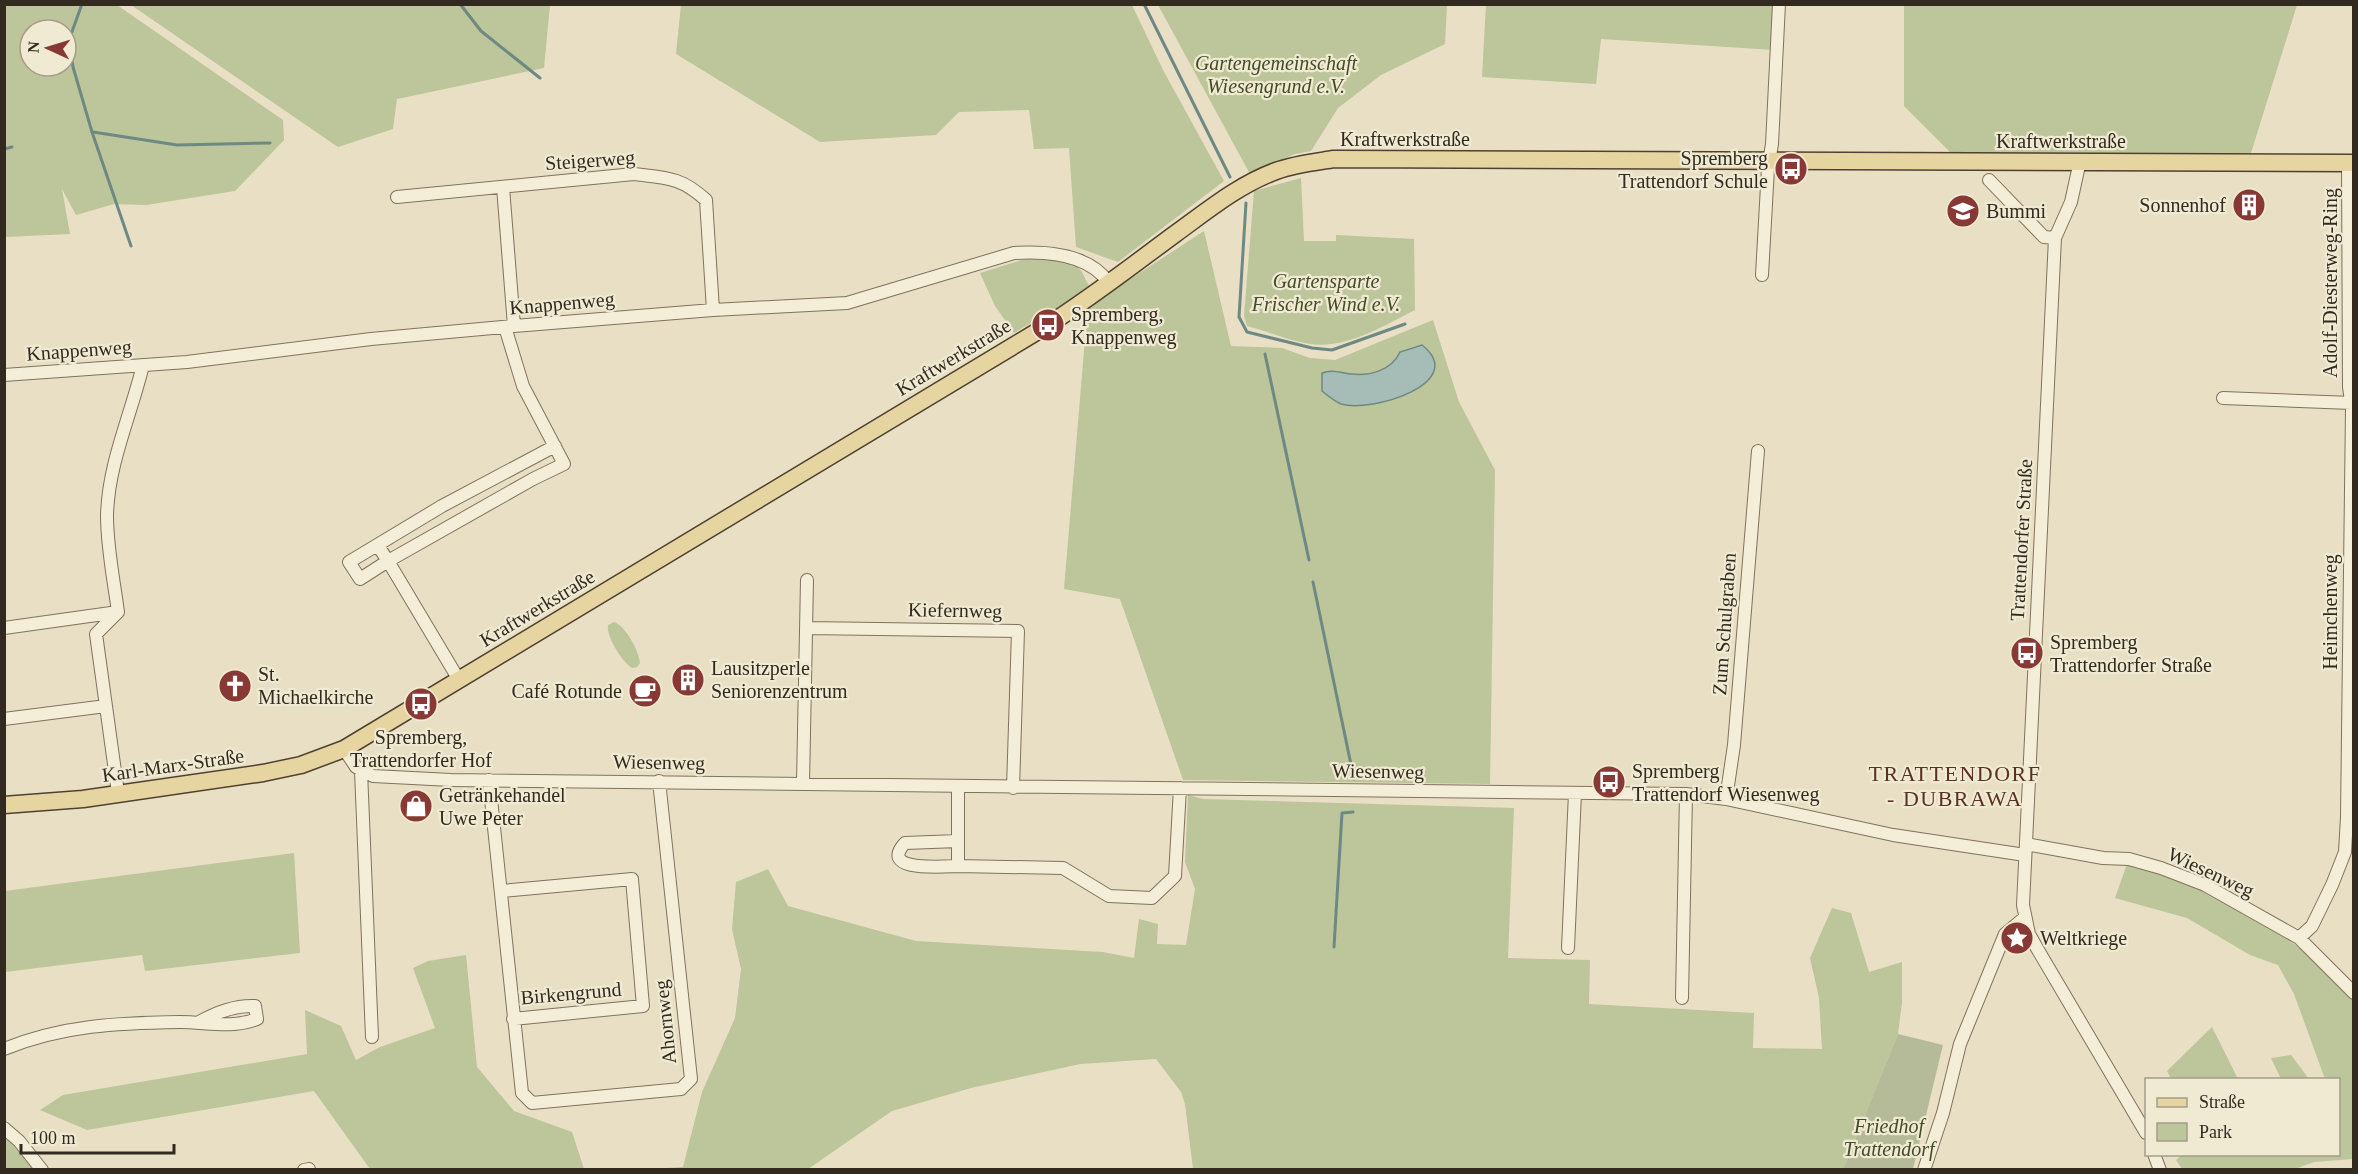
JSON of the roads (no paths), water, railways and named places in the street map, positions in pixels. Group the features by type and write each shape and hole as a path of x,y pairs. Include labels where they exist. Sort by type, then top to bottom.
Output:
{"main road":[{"name":"Kraftwerkstraße","path":"344,749 1033,334 1109,283 1218,202 1276,171 1334,159 2351,163"},
{"name":"Karl-Marx-Straße","path":"4,805 118,794 298,766 344,749"}],"street":[{"path":"1762,275 1779,4"},
{"name":"Trattendorfer Straße","path":"2080,162 2070,202 2055,238 2023,905 2029,934 2145,1131"},
{"name":"Adolf-Diesterweg-Ring","path":"2351,163 2349,387 2352,403"},
{"name":"Steigerweg","path":"397,197 634,174 664,177 690,185 706,200 713,310"},
{"path":"1989,180 2044,237 2055,238"},
{"path":"503,188 509,326 523,386 555,446 564,464 453,524 360,579 349,562 442,506 555,446"},
{"name":"Knappenweg","path":"4,375 143,365 509,326 713,310 847,303 1014,254 1034,252 1056,254 1086,264 1101,273 1109,283"},
{"path":"118,612 108,533 109,493 116,459 143,365"},
{"path":"2223,398 2352,403"},
{"name":"Heimchenweg","path":"2300,938 2312,926 2345,852 2352,403"},
{"name":"Zum Schulgraben","path":"1726,799 1734,745 1758,451"},
{"path":"524,462 534,479"},
{"path":"442,506 453,524"},
{"path":"378,546 459,680"},
{"path":"803,783 807,580"},
{"path":"4,628 118,612"},
{"path":"118,612 96,634 118,794"},
{"name":"Kiefernweg","path":"807,628 1018,631 1013,788"},
{"path":"4,719 106,706"},
{"path":"344,749 361,771 372,1037"},
{"name":"Wiesenweg","path":"361,771 382,777 489,780 1013,788 1686,794 1726,799 1893,835 2128,859 2161,868 2205,885 2300,938 2354,993"},
{"name":"Birkengrund","path":"489,780 513,1019 643,1006 632,879 501,891"},
{"name":"Ahornweg","path":"513,1019 522,1093 532,1102 681,1089 691,1079 659,781"},
{"path":"958,786 958,866"},
{"path":"958,841 905,843 900,848 900,855 903,862 912,867 1063,868 1109,896 1152,898 1175,876 1180,788"},
{"path":"1568,948 1575,793"},
{"path":"1682,998 1686,794"},
{"path":"1924,1170 1943,1113 1960,1044 2005,934 2025,918"},
{"path":"4,1049 69,1029 127,1022 199,1022"},
{"path":"4,1128 19,1141 42,1170"},
{"path":"2154,1156 2160,1170"},
{"path":"304,1170 309,1169"}],"water":[{"path":"1422,345 1434,359 1434,372 1425,383 1411,392 1373,404 1355,406 1341,404 1322,391 1322,373 1333,371 1351,374 1372,373 1386,368 1400,352"}],"waterway":[{"path":"82,4 69,40 73,67 92,132 131,246"},
{"path":"460,4 481,31 540,78"},
{"path":"1144,4 1230,177"},
{"path":"93,132 177,145 270,143"},
{"path":"4,149 12,147"},
{"path":"1246,203 1239,317 1247,332 1312,348 1332,350 1405,324"},
{"path":"1265,354 1309,560"},
{"path":"1313,582 1354,779"},
{"path":"1334,947 1342,813 1353,812"}],"place":[{"name":"Spremberg Trattendorf Schule","path":"1791,169"},
{"name":"Sonnenhof","path":"2249,205"},
{"name":"Bummi","path":"1963,211"},
{"name":"Spremberg, Knappenweg","path":"1048,325"},
{"name":"Spremberg Trattendorfer Straße","path":"2027,653"},
{"name":"Lausitzperle Seniorenzentrum","path":"688,680"},
{"name":"St. Michaelkirche","path":"235,686"},
{"name":"Café Rotunde","path":"645,691"},
{"name":"Spremberg, Trattendorfer Hof","path":"421,704"},
{"name":"Spremberg Trattendorf Wiesenweg","path":"1609,782"},
{"name":"Getränkehandel Uwe Peter","path":"416,806"},
{"name":"Weltkriege","path":"2017,938"}],"district":[{"name":"TRATTENDORF - DUBRAWA","path":"1955,786"}],"park label":[{"name":"Gartengemeinschaft Wiesengrund e.V.","path":"1276,74"},
{"name":"Gartensparte Frischer Wind e.V.","path":"1326,292"},
{"name":"Friedhof Trattendorf","path":"1889,1138"}]}
